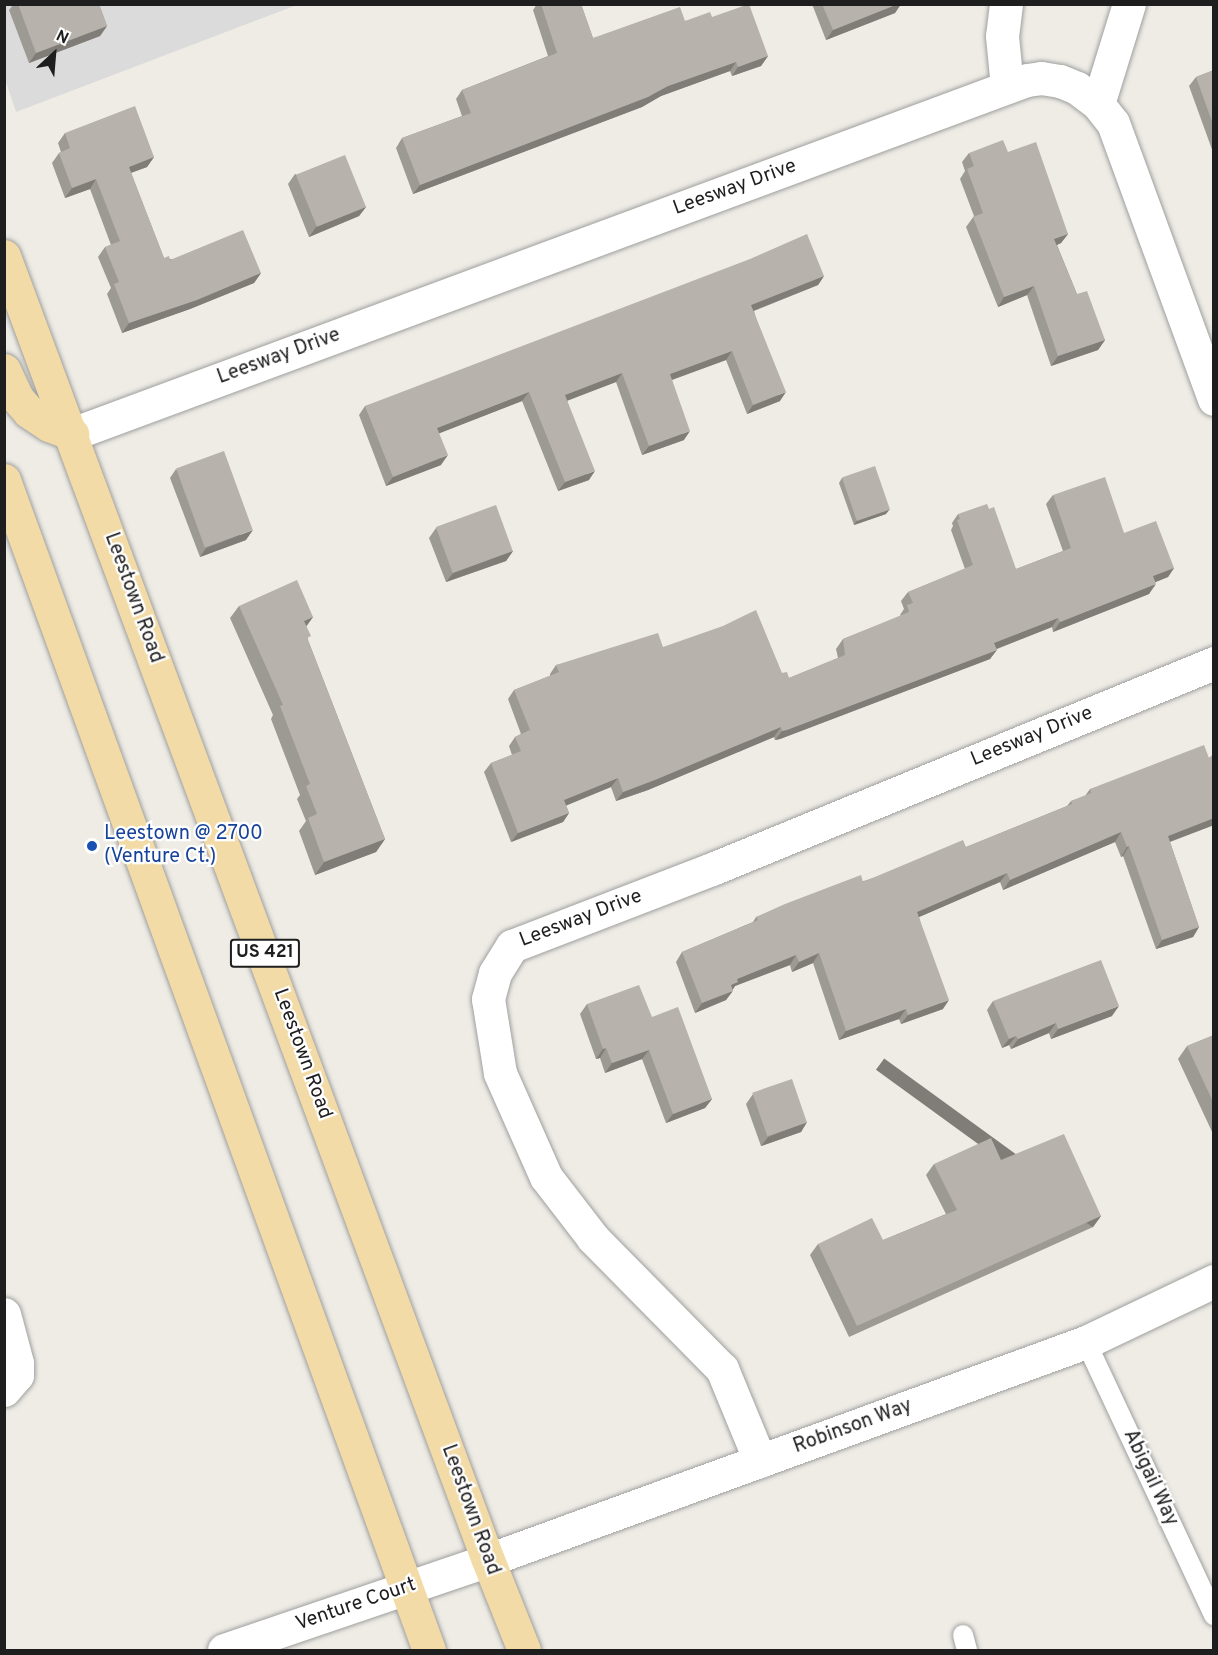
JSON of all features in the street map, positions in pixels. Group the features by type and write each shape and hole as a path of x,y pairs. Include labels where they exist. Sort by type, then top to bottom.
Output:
{"main road":[{"name":"Leestown Road","path":"4,255 488,1560 524,1650"},
{"path":"4,370 17,398 29,412 49,425 72,434"},
{"path":"4,480 429,1650"}],"street":[{"path":"1005,4 1002,36 1007,87"},
{"path":"1098,104 1129,4"},
{"name":"Leesway Drive","path":"72,434 1027,80 1060,81 1077,88 1098,104 1113,123 1214,399"},
{"name":"Leesway Drive","path":"760,1461 722,1369 593,1239 546,1177 500,1073 488,999 495,973 512,946 712,869 1214,663"},
{"name":"Robinson Way","path":"488,1560 1086,1342 1214,1281"},
{"path":"4,1314 18,1363 17,1375 4,1390"},
{"name":"Venture Court","path":"224,1650 488,1560"}],"lane":[{"name":"Abigail Way","path":"1086,1342 1214,1615"}],"shaded area":[{"path":"5,5 297,5 16,112 5,79"}],"building":[{"path":"18,4 99,4 107,26 36,53"},
{"path":"541,4 581,4 593,38 680,7 685,21 710,12 712,17 749,4 768,56 738,67 736,62 668,86 648,97 420,185 402,138 471,113 462,90 557,53"},
{"path":"822,4 898,4 833,30"},
{"path":"1214,70 1214,127 1196,77"},
{"path":"135,106 154,157 129,167 164,258 169,256 170,260 243,230 261,273 197,300 129,323 114,284 119,282 105,247 120,241 96,179 72,188 59,153 70,148 65,133"},
{"path":"1003,140 1008,152 1036,142 1068,234 1054,239 1077,294 1087,291 1105,340 1058,356 1034,286 1004,297 973,217 983,213 967,169 974,166 969,153"},
{"path":"345,155 366,207 317,227 296,175"},
{"path":"807,234 824,276 751,305 786,392 753,405 732,351 670,374 690,431 649,446 622,373 565,395 595,471 565,482 529,392 437,428 448,455 393,477 365,406 750,259"},
{"path":"224,451 253,530 205,547 176,468"},
{"path":"875,466 890,509 857,521 842,477"},
{"path":"1105,477 1124,533 1156,521 1174,568 1153,576 1156,584 1060,622 1058,618 994,643 997,650 787,730 782,731 781,727 623,792 618,778 564,800 569,813 518,833 491,763 521,751 515,737 530,730 514,690 559,672 556,665 658,633 663,647 723,626 756,610 782,673 787,672 789,678 845,655 843,639 909,612 907,605 913,603 908,592 973,565 957,520 960,519 958,514 987,504 989,509 994,507 1016,569 1071,548 1053,495"},
{"path":"496,505 513,551 453,573 436,527"},
{"path":"297,580 313,617 304,621 311,636 307,638 385,839 324,862 308,818 317,814 306,786 310,784 280,706 283,705 239,606"},
{"path":"1204,745 1209,758 1214,754 1214,818 1168,836 1199,927 1162,940 1129,846 1127,847 1121,832 1010,880 1007,873 917,912 949,1000 908,1015 906,1009 846,1031 819,953 799,962 796,955 737,979 738,982 731,985 733,991 702,1003 682,952 758,920 756,917 785,904 861,875 863,882 963,840 966,847 1072,804 1071,801 1091,793 1090,789"},
{"path":"1101,960 1119,1006 1058,1029 1056,1023 1018,1039 1016,1036 1009,1039 993,1001"},
{"path":"639,985 652,1017 678,1007 712,1099 673,1114 649,1050 612,1063 606,1048 603,1049 587,1004"},
{"path":"1214,1035 1214,1104 1187,1046"},
{"path":"792,1079 807,1122 767,1136 752,1093"},
{"path":"1064,1134 1101,1216 857,1326 818,1244 872,1218 883,1240 957,1210 934,1164 991,1138 1001,1160"}],"place":[{"name":"Leestown @ 2700 (Venture Ct.)","path":"92,846"}]}
